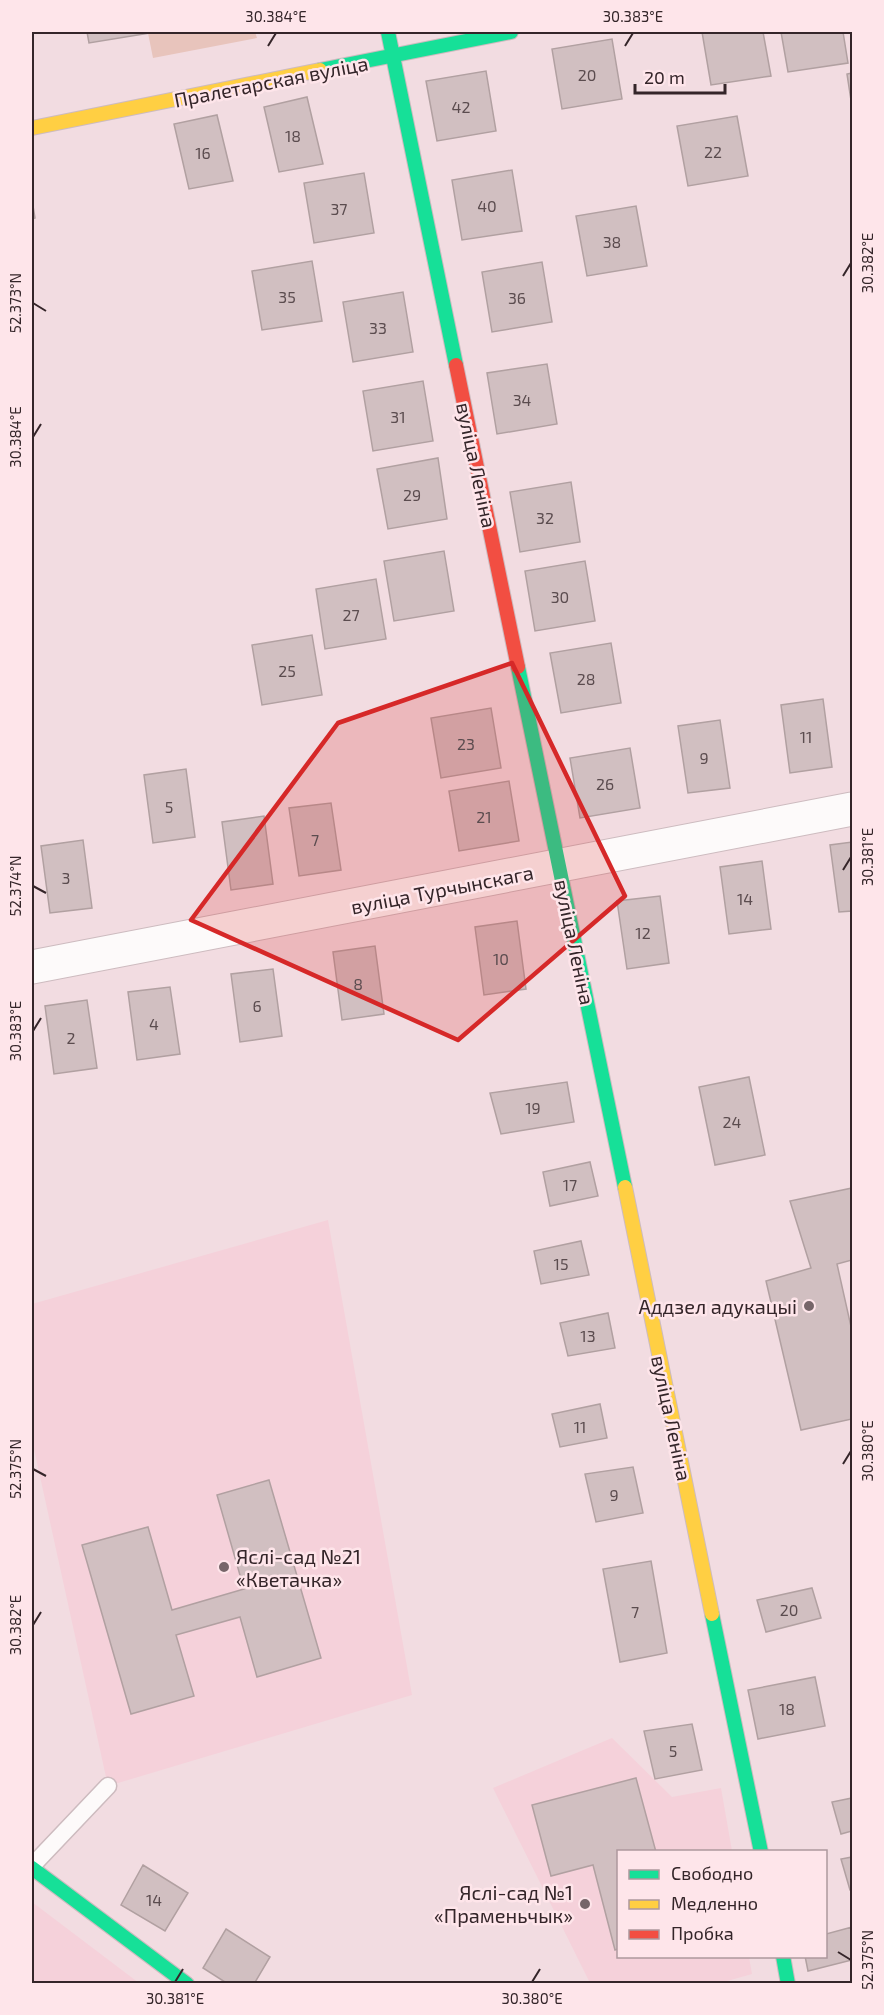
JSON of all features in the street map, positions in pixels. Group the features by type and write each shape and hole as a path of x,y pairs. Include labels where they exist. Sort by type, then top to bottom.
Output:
{"street":[{"name":"вуліца Леніна","path":"388,32 761,1850"},
{"name":"Пралетарская вуліца","path":"32,128 511,32"},
{"name":"вуліца Турчынскага","path":"32,967 852,809"},
{"path":"32,1867 188,1983"},
{"path":"783,1958 788,1983"}],"lane":[{"path":"32,1867 108,1786"}],"highlighted area":[{"path":"512,663 625,896 458,1040 191,920 338,723"}],"shaded area":[{"path":"255,32 257,38 153,58 148,33"},
{"name":"Яслі-сад №21 «Кветачка»","path":"328,1220 412,1695 108,1786 32,1440 32,1304"},
{"name":"Яслі-сад №1 «Праменьчык»","path":"612,1738 672,1797 721,1788 732,1850 617,1850 617,1958 749,1958 752,1974 720,1983 590,1983 493,1788"},
{"path":"32,1902 139,1983 32,1983"}],"building":[{"path":"87,32 156,32 89,43"},
{"path":"702,32 763,32 771,76 711,85"},
{"path":"781,32 843,32 848,63 788,72"},
{"path":"612,39 622,99 562,109 552,49"},
{"path":"486,71 496,131 437,141 426,81"},
{"path":"852,73 852,107 847,74"},
{"path":"307,97 323,164 279,172 264,107"},
{"path":"217,115 233,181 189,189 174,124"},
{"path":"737,116 748,176 688,186 677,126"},
{"path":"512,170 522,231 462,240 452,180"},
{"path":"364,173 374,233 314,243 304,183"},
{"path":"32,200 35,218 32,219"},
{"path":"636,206 647,266 587,276 576,216"},
{"path":"312,261 322,321 262,330 252,271"},
{"path":"542,262 552,322 492,332 482,272"},
{"path":"403,292 413,352 353,362 343,302"},
{"path":"547,364 557,424 497,434 487,373"},
{"path":"423,381 433,441 373,451 363,391"},
{"path":"438,458 447,519 388,529 377,469"},
{"path":"571,482 580,542 520,552 510,492"},
{"path":"444,551 454,611 394,621 384,561"},
{"path":"585,561 595,621 535,631 525,571"},
{"path":"376,579 386,639 325,649 316,589"},
{"path":"312,635 322,695 262,705 252,645"},
{"path":"611,643 621,703 561,713 550,653"},
{"path":"823,699 832,767 790,773 781,705"},
{"path":"491,708 501,768 441,778 431,718"},
{"path":"720,720 730,788 688,793 678,726"},
{"path":"630,748 640,808 580,818 570,758"},
{"path":"186,769 195,837 153,843 144,775"},
{"path":"509,781 519,841 459,851 449,791"},
{"path":"331,803 341,870 299,876 289,808"},
{"path":"264,816 273,884 231,890 222,822"},
{"path":"83,840 92,908 50,913 41,846"},
{"path":"852,842 852,911 839,912 830,845"},
{"path":"762,861 771,929 729,934 720,867"},
{"path":"660,896 669,963 627,969 617,901"},
{"path":"517,921 526,989 484,995 475,927"},
{"path":"375,946 384,1014 342,1020 333,952"},
{"path":"273,969 282,1036 240,1042 231,974"},
{"path":"170,987 180,1054 137,1060 128,992"},
{"path":"87,1000 97,1068 54,1074 45,1006"},
{"path":"749,1077 765,1155 715,1165 699,1087"},
{"path":"567,1082 574,1122 501,1134 490,1093"},
{"path":"590,1162 598,1196 550,1206 543,1172"},
{"name":"Аддзел адукацыі","path":"852,1188 852,1260 837,1264 852,1331 852,1419 801,1430 766,1281 811,1268 790,1201"},
{"path":"581,1241 589,1275 541,1284 534,1251"},
{"path":"608,1313 615,1348 568,1356 560,1323"},
{"path":"600,1404 607,1438 560,1447 552,1414"},
{"path":"633,1467 643,1513 596,1522 585,1474"},
{"path":"269,1480 321,1658 257,1677 240,1617 176,1635 194,1696 131,1714 82,1545 148,1527 172,1610 244,1589 217,1495"},
{"path":"651,1561 667,1653 620,1662 603,1569"},
{"path":"812,1588 821,1618 766,1632 757,1600"},
{"path":"815,1677 825,1726 758,1739 748,1690"},
{"path":"692,1724 702,1770 655,1779 644,1731"},
{"path":"636,1778 655,1850 617,1850 617,1949 615,1950 593,1865 551,1876 532,1805"},
{"path":"852,1798 852,1831 841,1834 832,1802"},
{"path":"852,1857 852,1890 850,1890 841,1859"},
{"path":"143,1865 188,1893 165,1931 121,1905"},
{"path":"852,1927 852,1960 808,1971 805,1958 827,1958 827,1934"},
{"path":"226,1929 270,1957 254,1984 228,1984 203,1968"}],"traffic: fast":[{"path":"388,32 456,365"},
{"path":"320,70 511,32"},
{"path":"518,667 625,1187"},
{"path":"712,1614 761,1850"},
{"path":"32,1868 187,1984"},
{"path":"783,1958 788,1984"}],"traffic: slow":[{"path":"32,128 320,70"},
{"path":"625,1187 712,1614"}],"traffic: jam":[{"path":"456,365 518,667"}],"place":[{"name":"Аддзел адукацыі","path":"809,1306"},
{"name":"Яслі-сад №21 «Кветачка»","path":"224,1567"},
{"name":"Яслі-сад №1 «Праменьчык»","path":"585,1904"}]}
